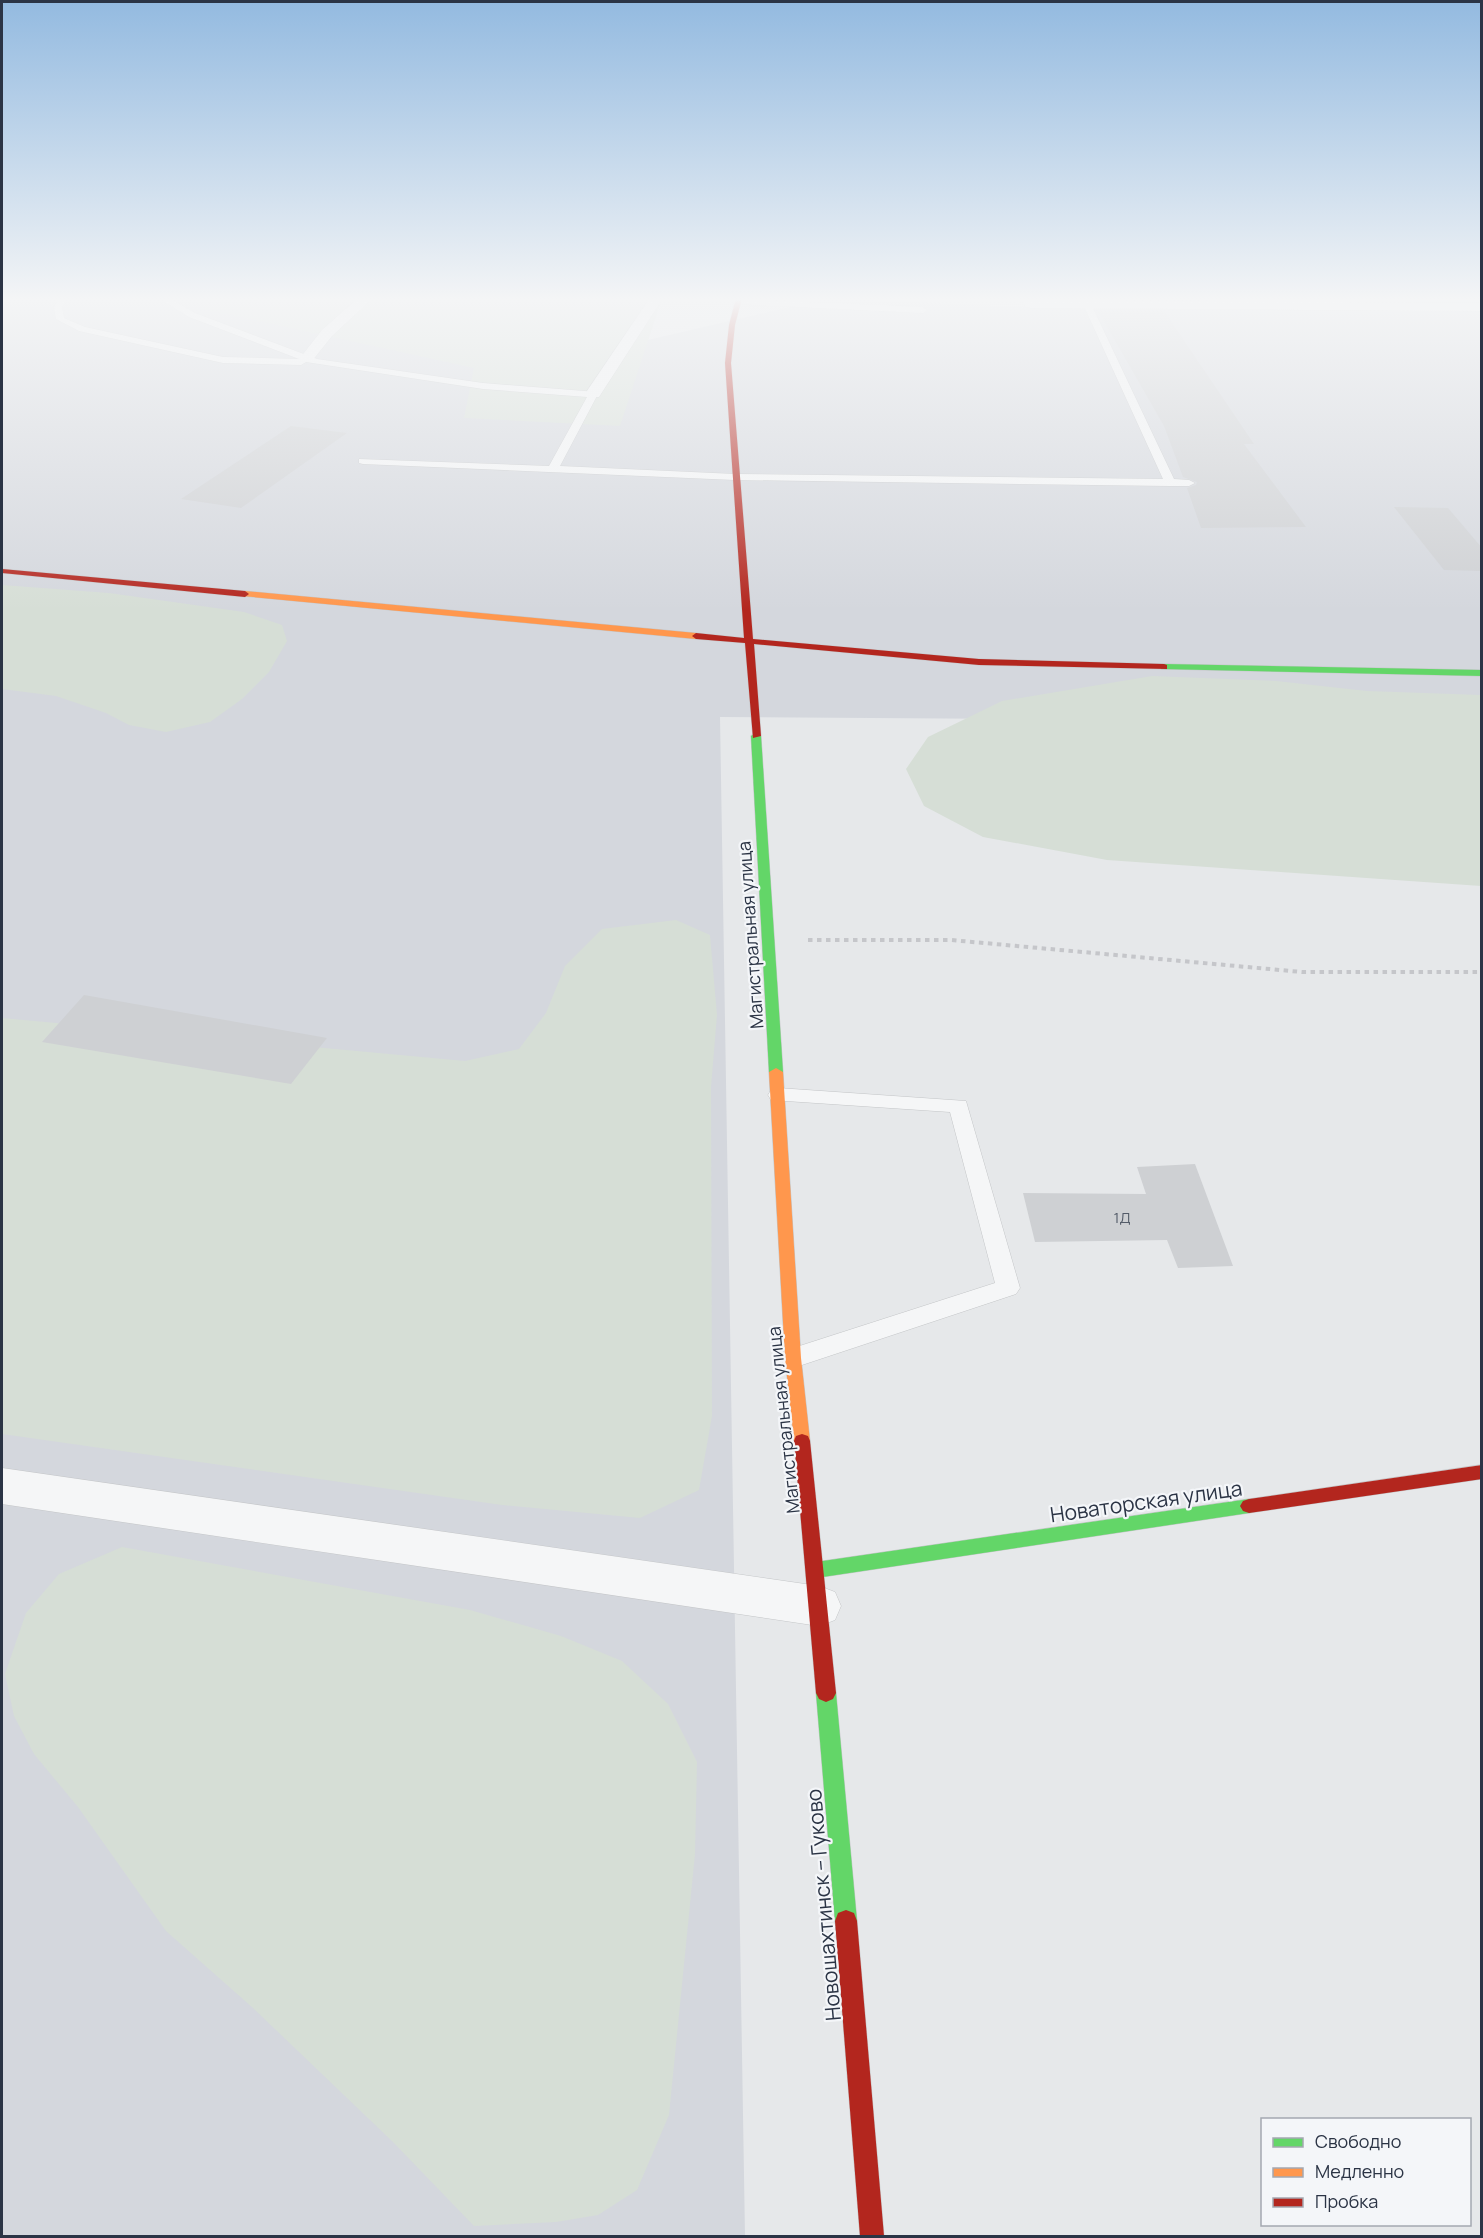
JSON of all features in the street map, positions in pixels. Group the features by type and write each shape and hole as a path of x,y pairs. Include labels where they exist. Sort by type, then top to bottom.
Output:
{"main road":[{"name":"Магистральная улица","path":"732,402 735,477 750,641 793,1358 818,1588"},
{"path":"2,571 979,662 1339,672 1482,672"},
{"name":"Новаторская улица","path":"818,1588 1482,1472"},
{"name":"Новошахтинск – Гуково","path":"818,1588 872,2236"}],"street":[{"path":"2,1486 818,1588"}],"lane":[{"path":"553,469 588,402"},
{"path":"1133,402 1170,483"},
{"path":"363,461 735,477 1189,483"},
{"path":"778,1095 959,1106 1008,1288 793,1358"}],"path":[{"path":"769,940 951,940 1302,972 1482,972"}],"shaded area":[{"path":"2,402 1481,402 1481,722 720,717 745,2236 2,2236"},
{"path":"467,402 628,402 620,426 464,418"},
{"path":"2,585 109,593 244,612 282,625 287,641 269,672 242,699 210,722 166,732 129,725 106,713 56,696 2,689"},
{"path":"1152,676 1276,681 1367,691 1481,695 1481,886 1107,860 983,837 924,806 906,769 928,737 1002,701"},
{"path":"676,920 710,935 717,1015 711,1087 712,1416 699,1490 640,1518 502,1505 2,1434 2,1018 465,1061 519,1049 546,1013 565,966 602,929"},
{"path":"122,1547 470,1610 561,1636 622,1661 668,1704 697,1762 695,1854 669,2115 637,2190 598,2215 556,2222 474,2226 393,2142 253,2008 166,1931 78,1807 34,1754 14,1716 5,1674 26,1613 59,1574"}],"building":[{"path":"1150,402 1226,402 1254,444 1244,444 1306,527 1201,528 1187,488 1196,485 1197,482 1183,477 1164,426"},
{"path":"291,426 347,433 241,508 181,499"},
{"path":"1394,507 1448,508 1482,548 1482,571 1444,570"},
{"path":"84,995 327,1038 291,1084 42,1042"},
{"path":"1195,1164 1233,1266 1178,1268 1167,1240 1035,1242 1023,1193 1146,1194 1137,1167"}],"traffic: fast":[{"path":"1164,667 1482,673"},
{"path":"756,736 776,1072"},
{"path":"816,1570 1249,1506"},
{"path":"826,1693 846,1921"}],"traffic: slow":[{"path":"245,594 696,636"},
{"path":"776,1072 793,1358 802,1441"}],"traffic: jam":[{"path":"731,402 756,736"},
{"path":"2,571 245,594"},
{"path":"696,636 979,662 1164,667"},
{"path":"802,1441 826,1693"},
{"path":"1249,1506 1482,1472"},
{"path":"846,1921 872,2236"}]}
